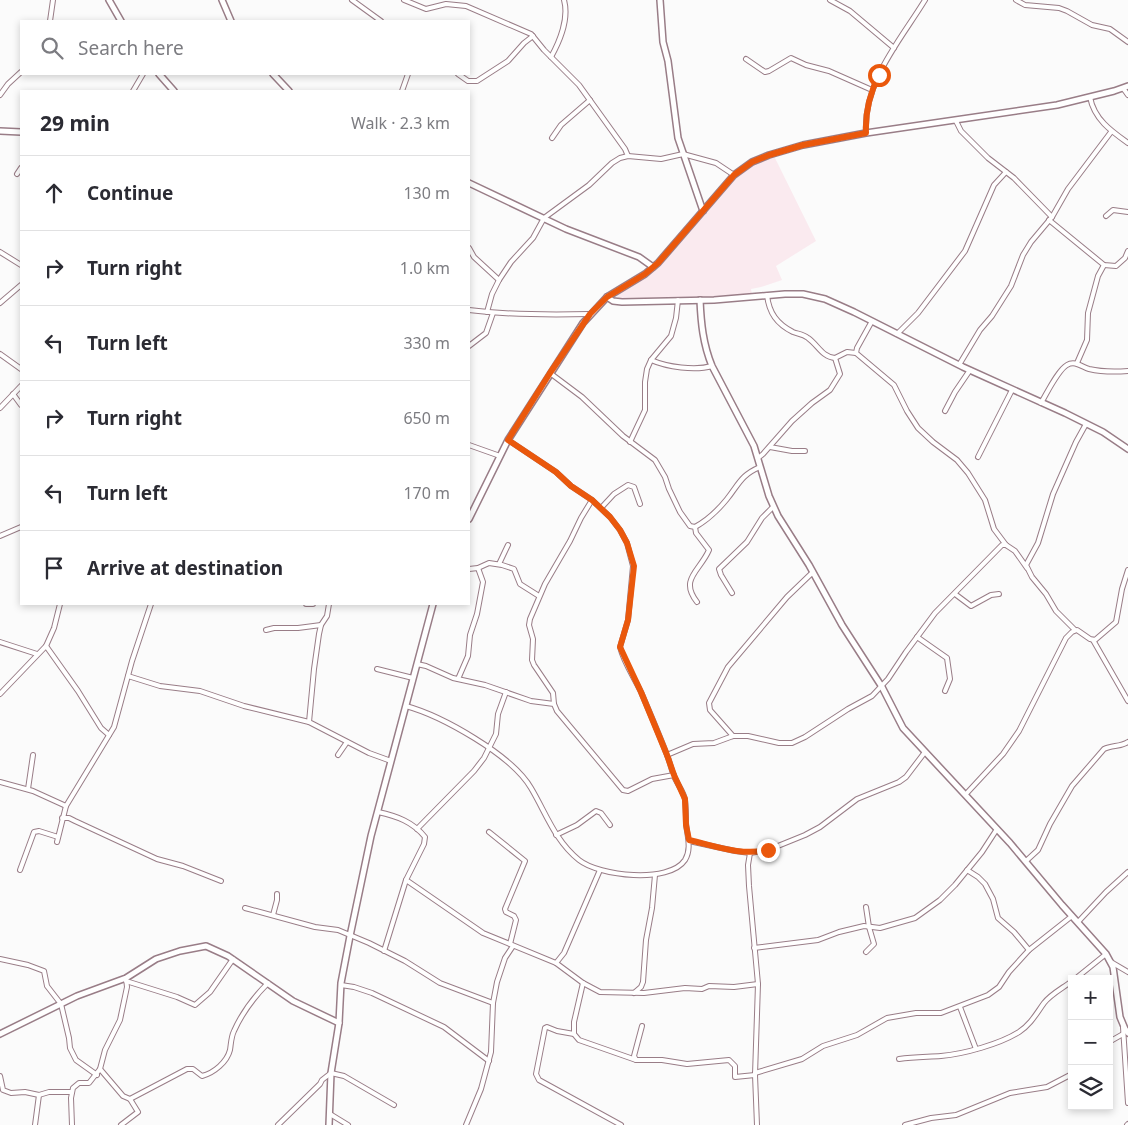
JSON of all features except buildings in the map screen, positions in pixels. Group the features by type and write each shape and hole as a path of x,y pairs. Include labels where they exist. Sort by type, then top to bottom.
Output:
{"main road":[{"path":"109,0 120,20"},
{"path":"222,0 231,20"},
{"path":"660,0 663,42 668,61 676,126 683,154 704,212"},
{"path":"160,75 173,90"},
{"path":"274,75 288,90"},
{"path":"470,517 508,440 590,314 607,297 653,267 704,212 734,175 752,162 803,145 866,133 1057,105 1125,87"},
{"path":"0,131 20,132"},
{"path":"470,183 566,229 639,257 653,267"},
{"path":"613,293 619,302"},
{"path":"607,297 619,302 700,300 768,295 803,294 813,296 832,302 959,365 1103,432 1128,449"},
{"path":"700,300 704,342 712,366 748,433 773,507 882,687 903,728 966,794 1106,954 1111,962 1125,1033"},
{"path":"329,1125 331,1072 339,1023 341,985 350,936 371,836 433,605"},
{"path":"0,1034 60,1004 126,979 156,959 206,946 233,959 293,1001 339,1023"}],"street":[{"path":"50,20 52,0"},
{"path":"352,0 380,20"},
{"path":"404,0 426,9 446,4 466,6 525,30 534,36 551,57 579,85 626,149 628,156"},
{"path":"551,57 559,43 566,13 564,0"},
{"path":"830,0 850,11 894,48"},
{"path":"866,133 866,111 872,90 894,48 925,0"},
{"path":"1016,0 1026,5 1059,8 1092,25 1110,29 1128,42"},
{"path":"459,75 468,81 477,81 508,61 524,42 534,36"},
{"path":"746,59 765,72 791,58 872,90"},
{"path":"0,96 20,73"},
{"path":"134,90 142,75"},
{"path":"402,90 408,75"},
{"path":"1125,87 1128,96"},
{"path":"1090,97 1096,113 1111,132 1128,143"},
{"path":"552,138 561,125 590,100"},
{"path":"956,121 962,131 988,158 1014,178 1051,218 1104,265 1116,266 1125,258 1128,251"},
{"path":"959,365 980,330 992,316 1011,286 1023,255 1031,242 1051,218 1068,189 1111,132"},
{"path":"487,312 492,294 499,280 511,262 533,238 544,218 589,185 612,163 628,156 661,158 683,154 716,163 734,175"},
{"path":"17,174 20,170"},
{"path":"898,334 918,313 966,251 994,185 1006,172"},
{"path":"1106,216 1113,210 1128,212"},
{"path":"470,250 474,257 499,280"},
{"path":"0,252 20,264"},
{"path":"1077,363 1087,340 1088,313 1098,276 1104,265"},
{"path":"0,304 20,286"},
{"path":"768,295 770,312 780,324 793,332 805,336 816,344 826,356 835,358 847,352 856,353 894,385 918,428 957,460 968,473 988,506 994,528 1006,545 1015,551 1056,610 1071,624 1074,630 1092,640 1128,701"},
{"path":"630,442 645,410 645,382 651,360 671,336 678,300"},
{"path":"470,310 534,315 590,314"},
{"path":"470,345 486,333 493,313"},
{"path":"856,353 872,321"},
{"path":"0,354 20,368"},
{"path":"758,458 792,420 812,402 828,393 833,387 840,374 835,358"},
{"path":"651,360 667,365 697,369 712,366"},
{"path":"1041,403 1063,369 1070,363 1077,363 1090,369 1128,371"},
{"path":"945,412 955,392 970,370"},
{"path":"550,373 582,397 605,421 630,442 655,460 665,477 680,512 690,526 695,527"},
{"path":"0,408 20,387"},
{"path":"978,457 1012,390"},
{"path":"13,394 20,404"},
{"path":"1027,568 1030,555 1038,543 1053,494 1086,424"},
{"path":"406,706 428,713 453,725 490,749 526,780 556,835 578,860 600,870 622,874 655,875 675,870 686,858 689,840 686,825 685,799 641,692 620,647 628,620 634,566 627,543 620,530 592,500 571,486 556,472 508,440"},
{"path":"470,445 500,456"},
{"path":"770,446 792,451 805,450"},
{"path":"695,527 727,499 748,473 760,467"},
{"path":"601,508 614,494 628,485 634,487 640,504"},
{"path":"592,500 539,596 529,625 533,640 532,660 534,666 553,693 557,711 622,790 628,791 652,780 674,775"},
{"path":"732,593 719,569 747,542 762,518 773,507"},
{"path":"0,536 20,527"},
{"path":"695,527 696,533 709,550 689,585 689,591 697,602"},
{"path":"498,564 508,545"},
{"path":"667,755 692,744 714,742 733,736 748,736 779,743 792,743 872,696 882,687 935,613 1002,545 1006,545"},
{"path":"1021,560 1030,555"},
{"path":"470,569 478,568 489,563 514,570 517,572 520,584 539,596"},
{"path":"458,679 468,656 470,635 477,614 483,582 478,568"},
{"path":"1092,640 1107,630 1118,619 1120,597 1128,570"},
{"path":"733,736 710,710 710,700 722,676 736,656 787,597 813,572"},
{"path":"955,594 972,606 991,595 999,594"},
{"path":"0,694 46,646 60,605"},
{"path":"20,870 34,832 39,831 58,840 66,806 114,727 132,661 151,605"},
{"path":"310,722 314,669 321,625 327,616 329,605"},
{"path":"266,630 321,625"},
{"path":"966,794 993,766 1019,731 1059,650 1066,638 1074,630"},
{"path":"917,637 947,658 950,679 945,691"},
{"path":"0,642 37,654"},
{"path":"46,646 78,691 101,728 109,735"},
{"path":"417,664 450,677 506,692 531,701 554,704"},
{"path":"377,668 413,678"},
{"path":"128,676 160,686 200,691 244,706 310,722 348,742 391,761"},
{"path":"416,829 474,771 490,749 496,734 498,714 506,692"},
{"path":"338,756 348,742"},
{"path":"1026,861 1038,850 1050,824 1077,780 1104,749 1128,742"},
{"path":"689,840 724,850 750,853 768,850 805,835 838,815 857,799 899,782 906,777 925,752"},
{"path":"28,789 33,755"},
{"path":"0,782 28,789 66,806"},
{"path":"556,835 576,825 596,811 610,824"},
{"path":"378,812 399,818 425,837 425,841 406,880 384,951"},
{"path":"62,818 69,818 164,862 183,866 221,881"},
{"path":"754,948 818,940 839,932 864,926 880,928 916,918 940,900 982,852 997,829"},
{"path":"466,1125 478,1098 491,1052 492,1003 500,970 511,945 516,920 505,909 525,861 489,832"},
{"path":"750,853 748,865 758,984 755,1074 757,1125"},
{"path":"556,963 564,953 600,870"},
{"path":"967,870 985,884 993,899 998,918 1014,932 1029,950"},
{"path":"1078,922 1128,872"},
{"path":"634,993 640,988 645,974 646,940 652,908 655,875"},
{"path":"406,880 476,928 511,945 556,963 583,983 600,992 634,993 685,988 702,989 709,986 734,987 758,984"},
{"path":"273,915 277,894"},
{"path":"866,906 874,944 866,952"},
{"path":"245,908 338,930 384,951 440,983 492,1003"},
{"path":"583,983 574,1022 574,1034 579,1040 636,1060 662,1060 687,1064 729,1060 735,1066 735,1078 755,1074 802,1059 827,1044 857,1034 888,1018 916,1013 941,1013 994,992 1029,950 1072,916"},
{"path":"1080,975 1106,954"},
{"path":"0,959 28,965 44,971 47,986 60,1004 70,1048 76,1060 97,1075"},
{"path":"72,1125 72,1092 75,1086 89,1082 97,1075 100,1069 105,1050 120,1020 127,987 126,979 195,1005 210,992 233,959"},
{"path":"1111,962 1128,972"},
{"path":"130,1099 187,1069 193,1069 202,1076 216,1069 229,1053 231,1038 237,1025 256,995 268,983"},
{"path":"341,985 372,993 444,1027 488,1061"},
{"path":"899,1059 966,1052 1018,1032 1034,1019 1044,1003 1068,985"},
{"path":"960,1007 976,1049"},
{"path":"636,1060 634,1056 642,1026"},
{"path":"574,1034 545,1028 536,1077 538,1080 621,1125"},
{"path":"1113,1040 1125,1033 1128,1103"},
{"path":"100,1069 123,1096 130,1099 138,1112 121,1125"},
{"path":"278,1125 331,1072 344,1076 394,1105"},
{"path":"0,1076 4,1090 11,1093 25,1092 39,1095 49,1092 72,1092"},
{"path":"905,1125 956,1114 1010,1093 1047,1087 1068,1076"},
{"path":"35,1125 39,1095"},
{"path":"330,1114 348,1125"}],"shaded area":[{"path":"774,156 816,241 776,266 782,280 751,289 752,295 710,299 619,299 616,294 656,268 743,170 757,162"}],"route":[{"path":"768,850 750,853 724,850 689,840 686,825 685,799 641,692 620,647 628,620 634,566 627,543 610,517 592,500 571,486 556,472 508,440 583,323 601,302 645,274 658,263 734,175 752,162 803,145 866,133 866,111 879,75"}]}
